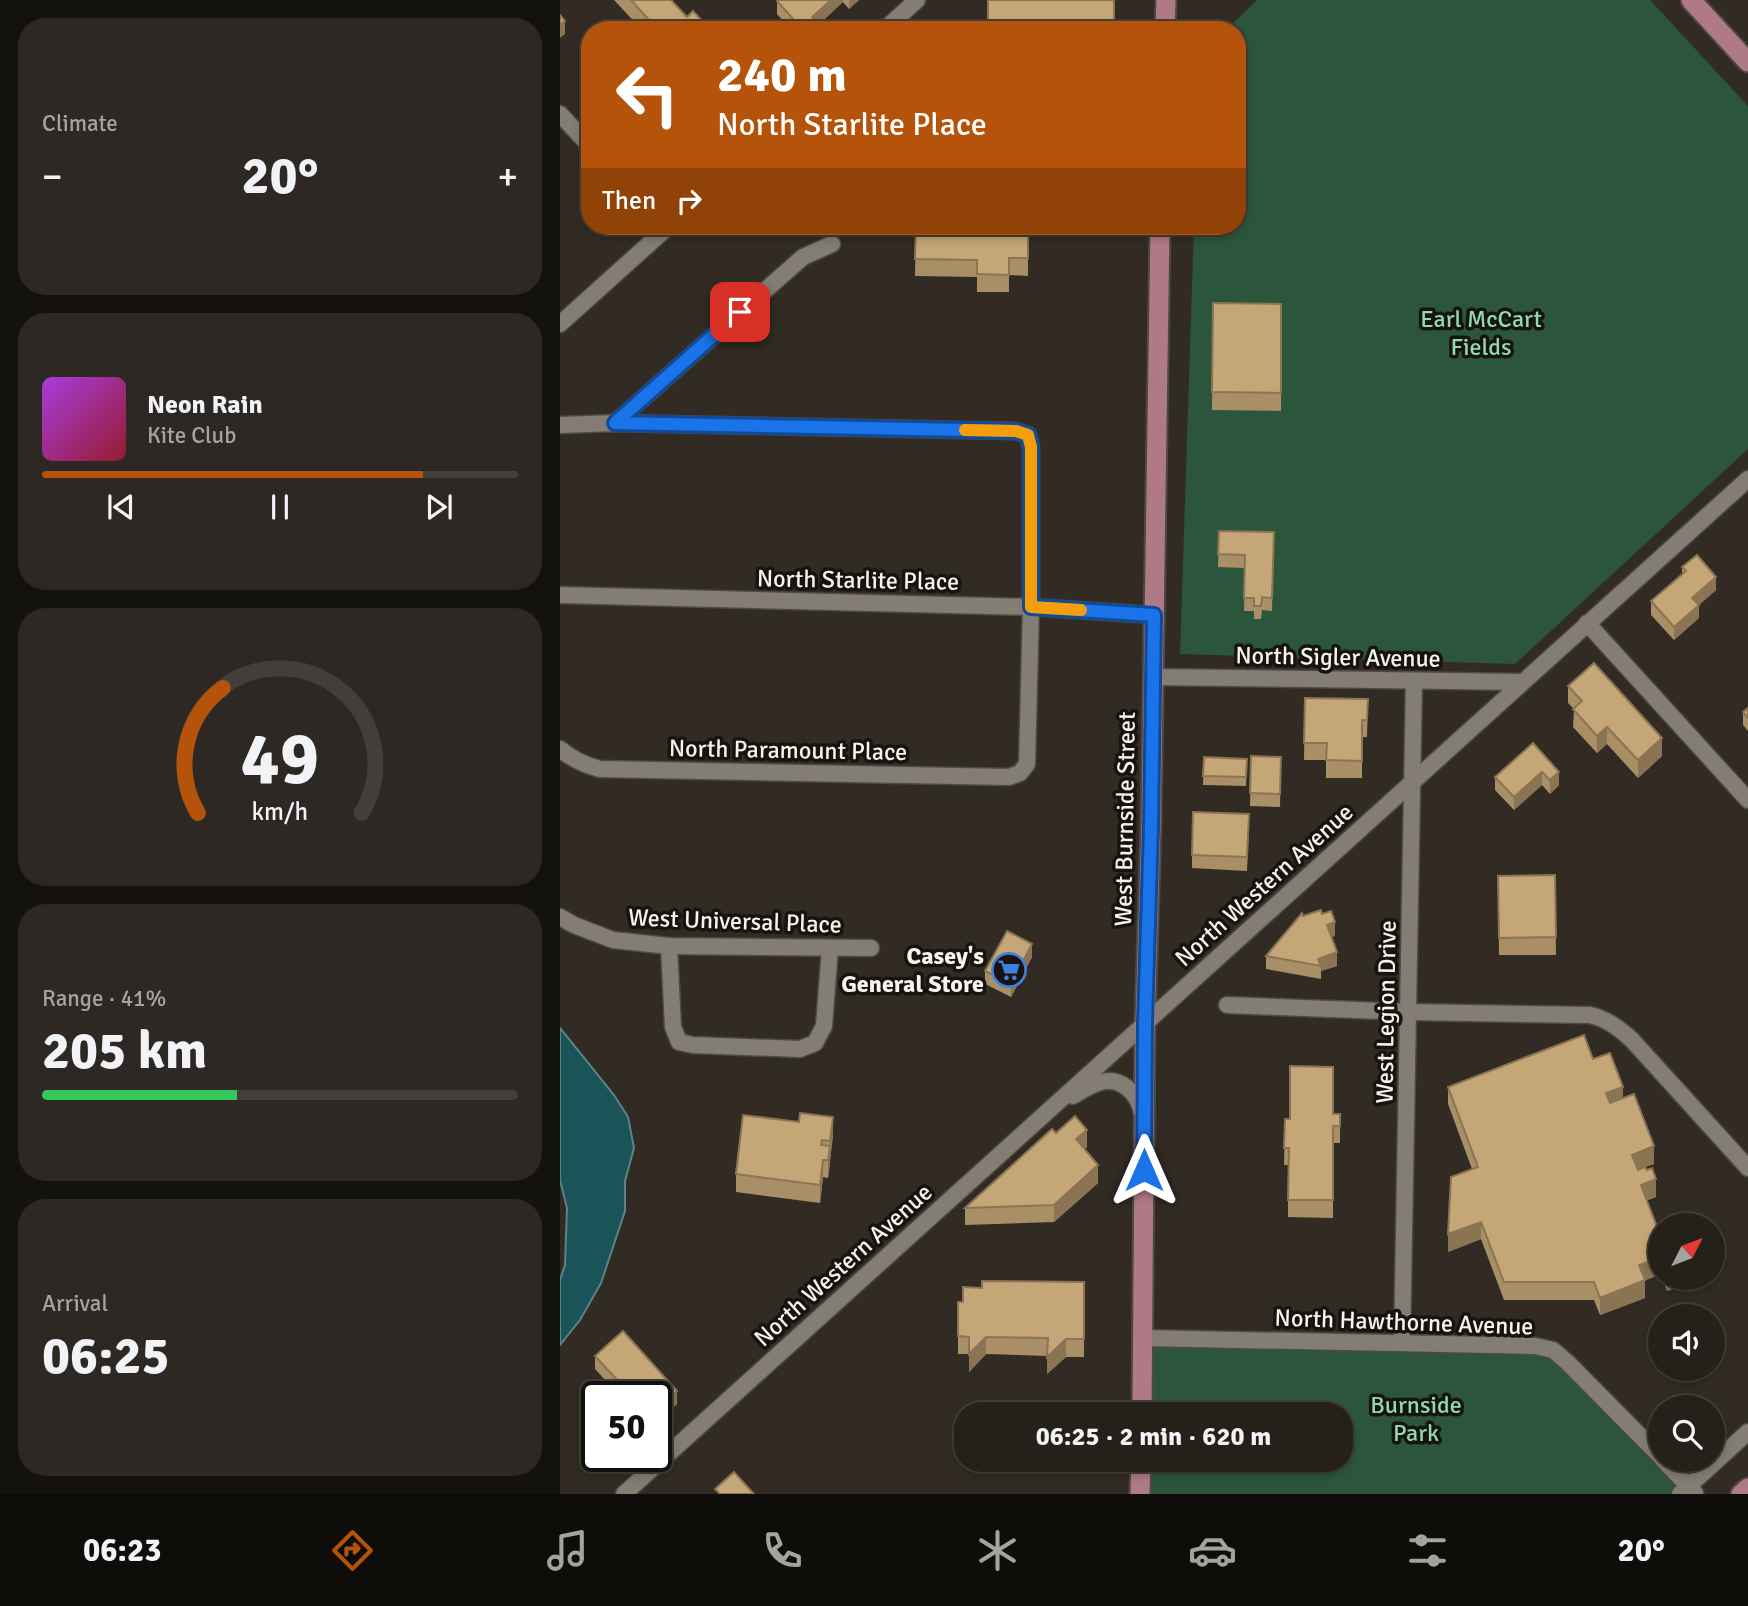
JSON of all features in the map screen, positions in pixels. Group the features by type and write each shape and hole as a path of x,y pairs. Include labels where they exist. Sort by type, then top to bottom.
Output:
{"main road":[{"path":"1165,21 1166,0"},
{"path":"1691,0 1748,62"},
{"name":"West Burnside Street","path":"1142,1402 1145,1023 1151,827 1160,235"},
{"path":"1140,1494 1141,1472"},
{"path":"1741,1494 1748,1488"}],"street":[{"path":"894,21 917,0"},
{"path":"560,114 581,136"},
{"path":"560,324 657,235"},
{"path":"615,423 803,257 832,244"},
{"path":"560,425 615,423 1016,431 1028,435 1031,447 1031,607"},
{"name":"North Western Avenue","path":"624,1494 1748,479"},
{"name":"North Starlite Place","path":"560,595 1031,607 1154,615"},
{"name":"North Paramount Place","path":"560,749 585,765 600,769 1009,777 1020,773 1027,764 1031,607"},
{"path":"1587,624 1748,800"},
{"name":"North Sigler Avenue","path":"1153,677 1522,682"},
{"name":"West Legion Drive","path":"1402,1343 1414,681"},
{"name":"West Universal Place","path":"560,917 613,940 669,946 871,948"},
{"path":"669,946 673,1027 679,1042 693,1045 800,1049 815,1044 824,1026 830,948"},
{"path":"1227,1005 1409,1012 1590,1014 1604,1018 1632,1040 1748,1168"},
{"path":"1047,1111 1099,1082 1116,1082 1129,1089 1140,1104 1145,1127"},
{"name":"North Hawthorne Avenue","path":"1143,1338 1535,1346 1553,1350 1648,1444"},
{"path":"1688,1491 1748,1432"},
{"name":"North Hawthorne Avenue","path":"1673,1472 1688,1491"}],"green space":[{"name":"Earl McCart Fields","path":"1257,0 1650,0 1748,106 1748,449 1515,664 1180,654 1194,235 1246,235 1246,21 1235,21"},
{"name":"Burnside Park","path":"1143,1338 1553,1350 1648,1446 1648,1472 1674,1472 1688,1486 1680,1494 1140,1494 1141,1472 1353,1472 1353,1402 1142,1402"}],"water":[{"path":"560,1028 614,1095 628,1117 634,1148 625,1181 625,1211 601,1283 580,1320 560,1345 560,1280 565,1265 567,1208 560,1180"}],"building":[{"path":"631,0 671,0 687,17 693,11 702,21 650,21"},
{"path":"831,0 812,17 816,21 795,21 777,1"},
{"path":"988,0 1114,0 1114,21 988,21"},
{"path":"916,235 1028,235 1028,258 1009,258 1009,275 977,274 977,260 915,259"},
{"path":"1213,303 1281,304 1281,393 1212,392"},
{"path":"1219,531 1274,532 1272,598 1262,597 1261,606 1254,606 1254,598 1244,598 1245,555 1218,554"},
{"path":"1697,555 1716,577 1692,598 1699,605 1674,627 1651,601 1686,571 1682,567"},
{"path":"1594,663 1662,738 1638,760 1607,727 1597,736 1573,709 1582,701 1568,686"},
{"path":"1305,698 1368,699 1367,720 1362,720 1362,761 1326,760 1327,743 1304,743"},
{"path":"1533,743 1559,772 1550,780 1542,772 1514,797 1495,777"},
{"path":"1251,756 1281,757 1280,794 1250,793"},
{"path":"1204,757 1247,759 1246,777 1203,776"},
{"path":"1193,812 1249,814 1247,857 1192,855"},
{"path":"1555,875 1556,937 1499,938 1498,876"},
{"path":"1321,910 1322,914 1331,911 1335,922 1327,925 1337,952 1318,959 1321,966 1266,956 1302,913 1303,916"},
{"path":"1007,931 1032,944 1011,984 985,971"},
{"path":"1584,1035 1593,1059 1610,1053 1623,1087 1606,1093 1610,1103 1634,1094 1654,1146 1632,1155 1638,1170 1652,1168 1656,1179 1641,1185 1652,1213 1648,1213 1648,1262 1639,1265 1645,1280 1600,1298 1594,1282 1504,1282 1481,1222 1448,1234 1451,1177 1478,1167 1448,1087"},
{"path":"1290,1066 1333,1067 1333,1114 1340,1114 1340,1126 1333,1126 1333,1200 1288,1200 1289,1148 1284,1148 1285,1119 1290,1119"},
{"path":"800,1113 833,1117 830,1141 822,1140 821,1145 830,1146 828,1160 823,1160 820,1185 736,1174 743,1115 799,1122"},
{"path":"1075,1116 1087,1130 1076,1139 1098,1165 1054,1205 965,1208 1052,1129 1056,1133"},
{"path":"982,1281 1084,1282 1084,1339 1066,1339 1047,1357 1048,1338 986,1337 969,1354 969,1337 958,1336 958,1302 963,1302 963,1287 982,1288"},
{"path":"623,1331 668,1381 618,1381 595,1356"},
{"path":"734,1472 754,1494 720,1494 715,1489"}],"slow traffic":[{"path":"965,430 1016,431 1028,435 1031,447 1031,607 1081,610"}],"place":[{"name":"Casey's General Store","path":"1009,970"}],"route":[{"path":"740,312 615,423 1016,431 1028,435 1031,447 1031,607 1154,615 1144,1170"}]}
